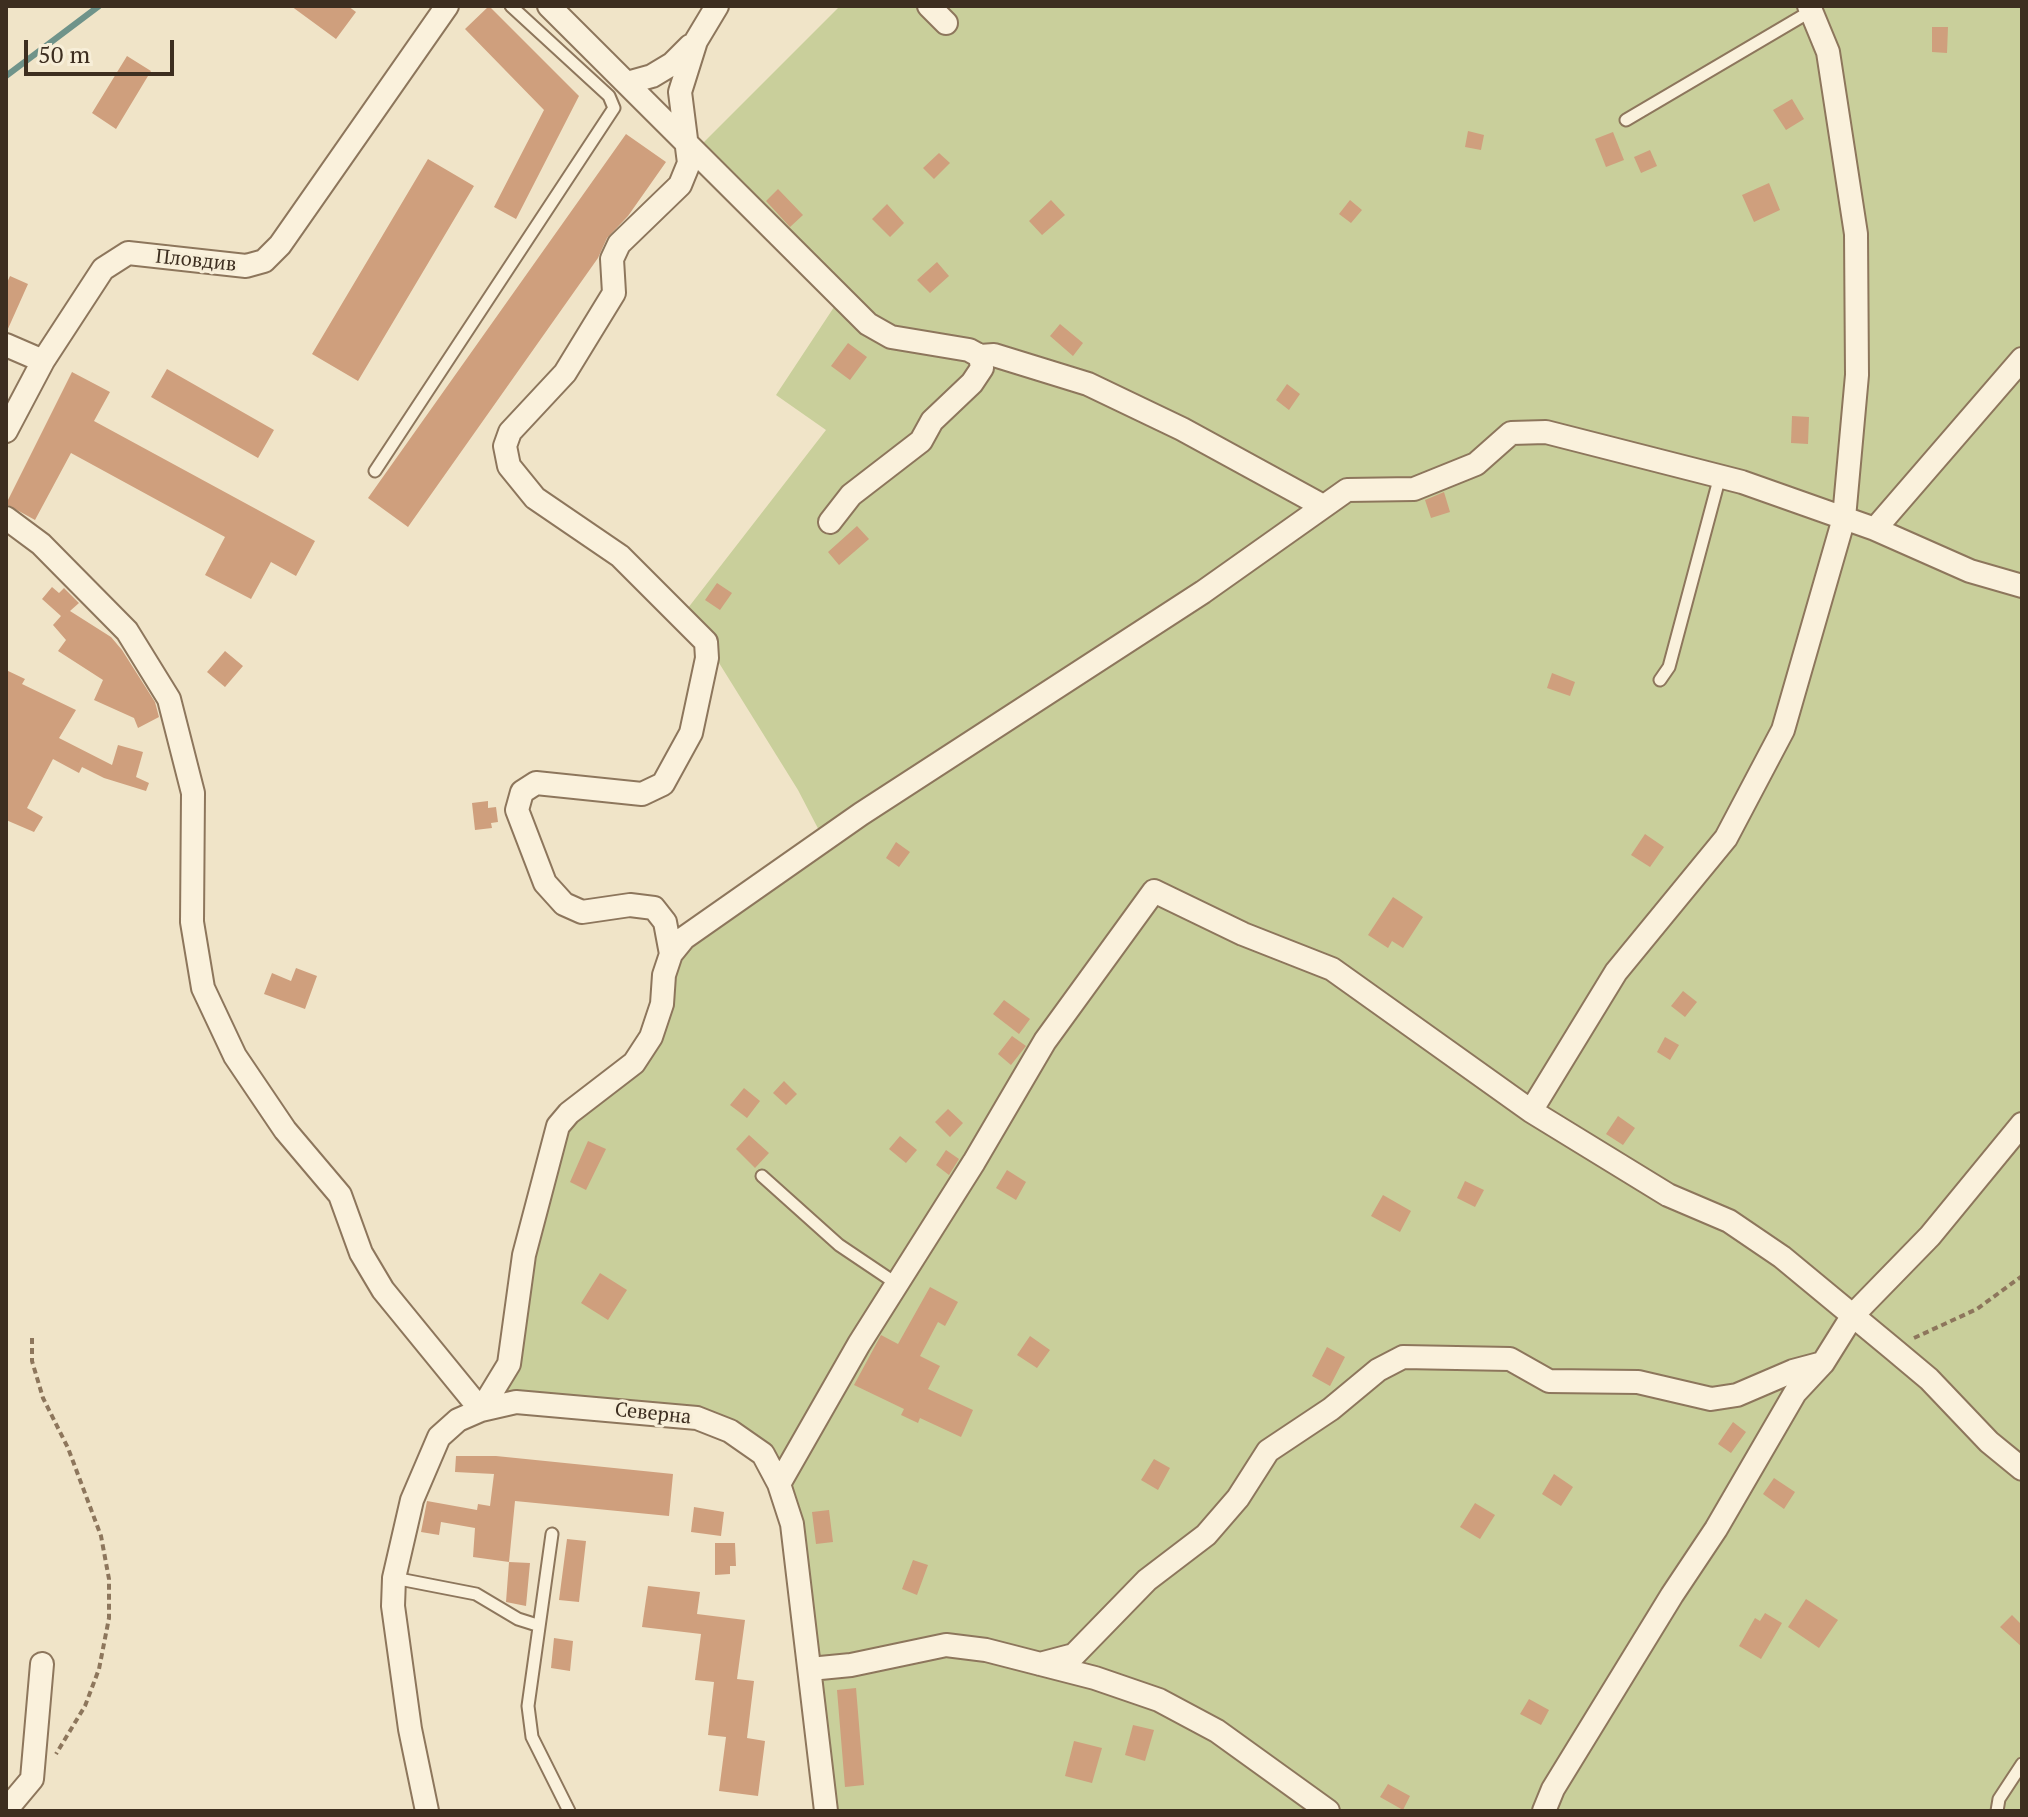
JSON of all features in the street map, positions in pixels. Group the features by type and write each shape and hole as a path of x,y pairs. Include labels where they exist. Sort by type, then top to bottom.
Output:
{"street":[{"name":"Пловдив","path":"6,431 43,361 103,269 128,253 246,266 264,261 280,245 447,6"},
{"path":"549,6 775,227 868,324 891,337 969,350 980,356 994,355 1088,384 1182,429 1321,505"},
{"path":"671,954 665,922 654,908 630,905 582,912 564,904 545,883 517,810 522,792 536,783 642,794 663,784 691,733 707,658 706,642 620,556 535,498 509,466 505,446 510,432 565,373 614,293 612,259 619,244 680,185 689,163 680,92 696,41 717,6"},
{"path":"929,6 946,23"},
{"path":"1531,1111 1616,972 1726,838 1783,730 1844,518 1857,375 1856,234 1828,52 1810,9"},
{"path":"627,83 652,76 672,64 696,41"},
{"path":"6,345 43,361"},
{"path":"830,522 851,495 921,441 932,421 972,383 982,368 980,356"},
{"path":"1875,529 2022,359"},
{"path":"6,518 41,544 127,631 169,699 193,793 192,922 203,988 235,1056 285,1130 340,1195 361,1253 383,1290 481,1410 509,1364 524,1255 558,1126 598,1089 634,1063 651,1037 662,1004 664,975 671,954 684,938 861,814 1203,592 1321,505 1347,490 1414,489 1476,464 1511,433 1546,432 1720,476 1875,529 1970,571 2022,586"},
{"path":"779,1484 1045,1041 1154,891 1243,934 1332,969 1531,1111 1668,1195 1729,1221 1782,1257 1929,1379 1989,1442 2022,1469"},
{"path":"1544,1811 1553,1789 1716,1529 1795,1393 1823,1363 1853,1315 1930,1236 2022,1124"},
{"path":"1040,1664 1074,1655 1147,1580 1206,1535 1238,1498 1268,1451 1331,1409 1378,1370 1403,1357 1510,1359 1549,1381 1638,1382 1711,1399 1737,1395 1793,1371 1823,1363"},
{"name":"Северна","path":"427,1811 408,1713 393,1606 394,1578 412,1500 439,1437 458,1420 481,1410 516,1402 697,1418 730,1431 763,1454 779,1484 792,1524 826,1811"},
{"path":"810,1669 851,1665 946,1645 986,1650 1095,1678 1159,1700 1217,1731 1328,1811"},
{"path":"6,1810 32,1779 42,1664"}],"lane":[{"path":"375,471 614,108 609,96 511,6"},
{"path":"1626,120 1810,9"},
{"path":"1660,680 1669,667 1720,476"},
{"path":"762,1176 839,1245 897,1284"},
{"path":"552,1534 528,1706 532,1737 569,1811"},
{"path":"394,1578 476,1594 518,1619 537,1625"},
{"path":"1997,1811 1999,1799 2022,1764"}],"path":[{"path":"1892,1348 1977,1309 2022,1276"},
{"path":"32,1338 32,1361 43,1398 68,1448 101,1536 109,1579 109,1618 99,1669 85,1706 60,1750 32,1779"}],"green space":[{"path":"840,6 2022,6 2022,1811 826,1811 776,1479 730,1431 481,1410 509,1364 558,1126 634,1063 671,954 824,840 798,790 706,642 681,617 826,430 776,395 840,298 695,151"}],"building":[{"path":"291,6 348,6 356,12 336,39"},
{"path":"489,6 579,96 516,219 494,207 544,110 465,29"},
{"path":"1932,27 1948,27 1947,53 1932,52"},
{"path":"127,56 151,71 116,129 92,113"},
{"path":"1792,99 1804,119 1786,130 1773,110"},
{"path":"1468,131 1484,135 1481,150 1465,147"},
{"path":"1613,132 1624,160 1606,167 1595,139"},
{"path":"626,134 666,162 628,216 607,238 598,258 408,527 368,498"},
{"path":"1650,150 1657,166 1641,173 1634,157"},
{"path":"939,153 950,163 934,179 923,168"},
{"path":"428,159 474,186 358,381 312,354"},
{"path":"1769,183 1780,210 1754,222 1742,195"},
{"path":"778,189 803,215 790,227 766,201"},
{"path":"1051,200 1065,215 1042,235 1029,221"},
{"path":"1350,200 1362,210 1351,223 1339,214"},
{"path":"887,204 904,223 890,237 872,219"},
{"path":"937,262 949,276 930,293 917,280"},
{"path":"10,276 28,284 7,331 6,285"},
{"path":"1060,324 1083,343 1073,356 1050,336"},
{"path":"848,343 867,357 850,380 831,366"},
{"path":"167,369 274,430 258,458 151,397"},
{"path":"72,372 110,392 94,421 315,541 296,576 271,562 251,599 205,575 225,537 71,453 35,520 6,504"},
{"path":"1287,384 1300,394 1289,410 1276,400"},
{"path":"1792,416 1809,417 1808,444 1791,443"},
{"path":"1444,492 1450,512 1431,518 1425,500"},
{"path":"857,526 869,539 839,565 828,552"},
{"path":"717,583 732,593 720,610 705,600"},
{"path":"52,587 59,593 64,588 79,603 70,611 111,637 122,650 155,702 159,717 138,728 134,718 94,700 103,680 58,651 66,640 53,625 61,616 42,599"},
{"path":"225,651 243,666 225,687 207,672"},
{"path":"6,670 25,679 22,684 76,710 59,738 112,765 118,745 143,752 136,777 149,783 146,791 104,778 82,767 79,773 53,759 27,808 43,817 34,832 6,820"},
{"path":"1552,673 1575,682 1570,696 1547,688"},
{"path":"488,801 488,808 496,807 498,822 491,823 492,828 475,830 472,803"},
{"path":"1645,834 1664,847 1650,867 1631,855"},
{"path":"896,842 910,852 899,867 886,858"},
{"path":"1393,897 1423,917 1403,948 1392,941 1388,948 1368,935"},
{"path":"296,968 317,976 305,1009 264,994 272,973 291,981"},
{"path":"1683,991 1697,1002 1685,1017 1671,1006"},
{"path":"1004,1000 1030,1019 1019,1034 993,1014"},
{"path":"1012,1036 1026,1046 1011,1065 998,1054"},
{"path":"1665,1037 1679,1045 1670,1060 1657,1052"},
{"path":"784,1081 797,1094 786,1105 773,1093"},
{"path":"744,1088 760,1101 747,1118 730,1105"},
{"path":"948,1109 963,1123 950,1137 935,1122"},
{"path":"1618,1116 1635,1128 1623,1145 1606,1134"},
{"path":"749,1135 769,1153 755,1168 736,1149"},
{"path":"900,1136 917,1150 906,1163 889,1149"},
{"path":"588,1141 606,1149 586,1190 570,1182"},
{"path":"946,1150 959,1159 949,1175 936,1165"},
{"path":"1007,1170 1026,1182 1016,1200 996,1188"},
{"path":"1465,1181 1484,1190 1475,1207 1457,1198"},
{"path":"1383,1195 1411,1211 1400,1232 1371,1216"},
{"path":"600,1273 627,1290 608,1320 581,1303"},
{"path":"930,1287 958,1302 945,1326 938,1322 920,1356 940,1366 928,1389 973,1410 961,1437 920,1418 918,1423 901,1415 904,1409 854,1385 881,1335 898,1344"},
{"path":"1030,1336 1050,1350 1037,1368 1017,1355"},
{"path":"1327,1347 1345,1357 1330,1386 1312,1376"},
{"path":"1733,1422 1746,1432 1731,1453 1718,1444"},
{"path":"456,1456 496,1456 673,1474 669,1516 515,1501 509,1562 473,1557 475,1528 441,1522 439,1535 421,1532 427,1501 477,1510 478,1504 490,1506 494,1474 455,1472"},
{"path":"1154,1459 1170,1468 1158,1490 1141,1480"},
{"path":"1554,1474 1573,1487 1561,1506 1542,1494"},
{"path":"1774,1478 1795,1492 1784,1509 1763,1494"},
{"path":"1475,1503 1495,1515 1480,1539 1460,1527"},
{"path":"694,1507 724,1512 721,1536 691,1532"},
{"path":"829,1510 833,1542 816,1544 812,1512"},
{"path":"567,1539 586,1541 579,1602 559,1600"},
{"path":"715,1543 735,1543 736,1566 730,1566 730,1574 715,1575"},
{"path":"913,1560 928,1565 917,1595 902,1589"},
{"path":"509,1562 530,1563 526,1606 506,1602"},
{"path":"648,1586 700,1592 697,1614 745,1620 737,1679 754,1681 747,1738 765,1741 758,1796 719,1791 726,1737 708,1735 714,1682 695,1680 701,1634 642,1627"},
{"path":"1806,1599 1838,1620 1819,1648 1788,1627"},
{"path":"1765,1613 1782,1623 1761,1659 1739,1646 1755,1618 1760,1621"},
{"path":"2012,1615 2022,1625 2022,1647 2000,1627"},
{"path":"554,1638 573,1641 570,1671 551,1668"},
{"path":"856,1688 864,1785 845,1787 837,1690"},
{"path":"1529,1699 1549,1710 1541,1725 1520,1714"},
{"path":"1133,1725 1154,1730 1145,1761 1125,1755"},
{"path":"1074,1741 1102,1748 1092,1783 1065,1776"},
{"path":"1388,1784 1410,1796 1403,1810 1380,1797"}],"waterway":[{"path":"6,76 99,6"}]}
